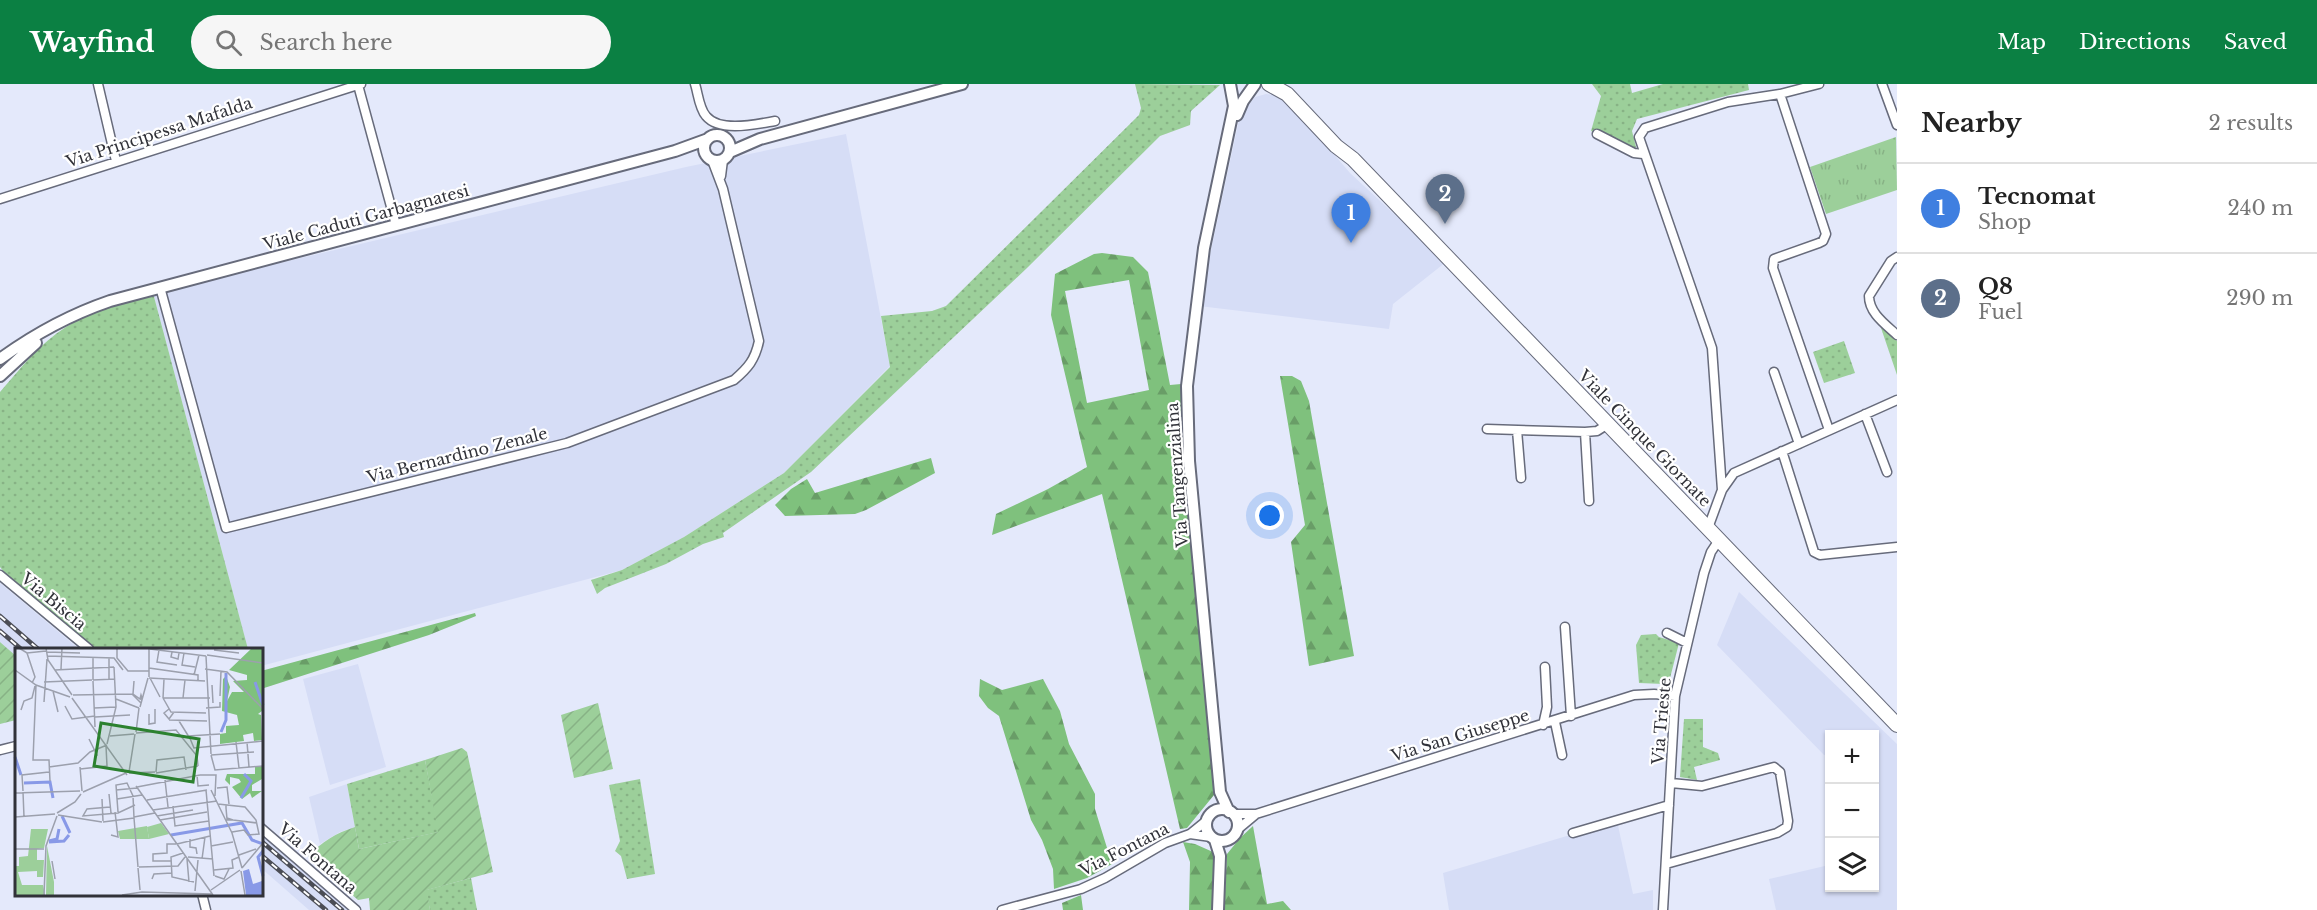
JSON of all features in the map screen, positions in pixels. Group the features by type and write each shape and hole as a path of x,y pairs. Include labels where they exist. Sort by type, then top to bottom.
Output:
{"main road":[{"path":"1269,84 1287,94 1336,146 1353,159"},
{"path":"1288,84 1341,141 1353,159"},
{"name":"Viale Cinque Giornate","path":"1353,159 1897,726"}],"street":[{"path":"98,84 116,161"},
{"path":"360,84 396,225"},
{"name":"Via Principessa Mafalda","path":"0,199 360,84"},
{"path":"695,84 703,111 706,116 716,122 738,127 775,121"},
{"path":"718,157 760,139 962,84"},
{"name":"Via Tangenzialina","path":"1230,84 1234,106 1204,248 1187,386 1189,461 1220,792 1237,821 1237,830"},
{"name":"Via Tangenzialina","path":"1223,158 1238,111 1255,84"},
{"path":"1722,490 1712,348 1639,137 1642,130 1728,102 1780,94 1819,84"},
{"path":"1882,84 1897,125"},
{"path":"1780,94 1826,234 1823,241 1778,257 1772,264 1829,430"},
{"path":"1597,134 1634,153 1643,154"},
{"name":"Viale Caduti Garbagnatesi","path":"0,359 19,345 102,303 675,151 716,135 724,137"},
{"path":"724,137 760,139"},
{"path":"718,157 730,144 724,137"},
{"path":"708,139 704,146 718,157"},
{"name":"Viale Caduti Garbagnatesi","path":"675,151 718,157"},
{"name":"Via Bernardino Zenale","path":"160,287 226,528 567,443 734,380 747,369 755,358 759,341 723,189 718,157"},
{"path":"1897,257 1890,261 1869,296 1874,313 1897,335"},
{"name":"Viale Caduti Garbagnatesi","path":"0,376 27,349 68,320"},
{"path":"1774,372 1799,444"},
{"path":"1708,528 1722,490 1734,473 1897,400"},
{"path":"1865,414 1887,472"},
{"path":"1487,429 1585,432 1597,431 1608,424"},
{"path":"1517,430 1521,478"},
{"path":"1585,432 1589,501"},
{"path":"1782,452 1814,552 1820,555 1897,547"},
{"name":"Via Trieste","path":"1663,910 1675,696 1704,573 1711,552 1719,540"},
{"name":"Via Biscia","path":"0,575 88,648"},
{"path":"1564,627 1571,716"},
{"path":"1667,633 1687,643"},
{"path":"1543,725 1547,707 1545,667"},
{"name":"Via San Giuseppe","path":"1231,813 1256,814 1639,694 1675,696"},
{"path":"1554,722 1562,755"},
{"path":"0,750 15,746"},
{"path":"1665,864 1777,832 1787,827 1788,821 1780,772 1774,767 1702,786 1671,783"},
{"name":"Via Tangenzialina","path":"1209,817 1220,792"},
{"path":"1573,833 1669,805"},
{"path":"1220,856 1213,839 1206,830 1209,817 1221,810 1231,813"},
{"name":"Via San Giuseppe","path":"1237,830 1256,814"},
{"name":"Via Fontana","path":"1002,910 1081,889 1116,873 1165,843 1190,834 1209,817"},
{"name":"Via Fontana","path":"262,829 356,910"},
{"path":"1218,910 1220,856 1228,840 1237,830"},
{"name":"Via Fontana","path":"1190,834 1213,839"},
{"path":"1213,839 1228,840"},
{"path":"202,895 206,910"}],"shaded area":[{"path":"1266,94 1275,95 1300,111 1350,173 1446,262 1393,304 1389,329 1199,306 1240,115 1255,97"},
{"path":"846,134 890,366 784,473 684,537 622,570 262,666 262,648 248,648 153,293 686,167"},
{"path":"0,583 78,648 15,648 15,655 0,642"},
{"path":"1739,592 1897,744 1897,910 1776,910 1769,879 1825,866 1825,892 1879,892 1879,730 1825,730 1824,755 1717,645"},
{"path":"358,664 386,767 330,785 303,679"},
{"path":"347,784 355,827 340,832 320,844 309,797"},
{"path":"1617,821 1633,894 1653,890 1653,910 1449,910 1443,873"},
{"path":"262,834 350,910 309,910 262,869"}],"green space":[{"path":"1135,84 1220,85 1191,111 1190,125 1160,136 1027,268 811,472 723,533 724,537 703,544 666,564 605,588 597,594 591,580 622,570 684,537 784,473 890,367 881,316 932,311 946,306 1139,115 1141,108"},
{"path":"1592,84 1630,84 1632,93 1663,84 1748,84 1749,90 1637,119 1632,131 1636,147 1633,151 1591,131 1601,96"},
{"path":"1896,137 1897,190 1826,214 1810,167"},
{"path":"1094,254 1133,257 1148,272 1170,385 1181,384 1181,425 1214,795 1187,828 1180,829 1102,494 992,535 996,514 1087,467 1051,315 1055,274","holes":["1129,280 1149,390 1087,403 1065,291"]},
{"path":"153,293 248,648 94,648 9,578 0,567 0,392 39,349 57,333 97,311"},
{"path":"1880,325 1897,341 1897,375"},
{"path":"1844,341 1855,373 1824,383 1813,352"},
{"path":"1280,376 1292,376 1301,381 1309,401 1354,656 1309,666 1291,542 1305,525"},
{"path":"931,458 935,473 855,514 785,516 775,505 791,489 807,479 815,493"},
{"path":"475,613 476,616 429,635 262,689 262,671"},
{"path":"1656,634 1679,643 1669,682 1664,684 1639,683 1636,645 1641,635"},
{"path":"0,642 15,655 15,720 0,724"},
{"path":"980,679 1002,690 1043,679 1060,711 1069,744 1095,794 1095,809 1112,864 1087,878 1054,889 1053,869 1042,840 1031,820 999,716 988,708 979,696"},
{"path":"598,703 613,769 574,778 561,715"},
{"path":"1684,719 1703,719 1703,747 1718,753 1720,760 1694,767 1697,780 1680,777"},
{"path":"462,748 467,752 493,872 427,890 430,910 370,910 369,898 358,900 308,856 330,838 355,827 359,849 438,832 425,760"},
{"path":"425,760 439,832 359,849 347,784"},
{"path":"640,779 655,874 627,879 621,856 615,851 620,841 609,785"},
{"path":"1253,826 1267,904 1283,901 1291,910 1224,910 1227,854"},
{"path":"1183,842 1195,844 1213,852 1213,910 1189,910 1190,862"},
{"path":"471,878 477,910 430,910 426,890"},
{"path":"1081,895 1083,910 1063,910 1062,903"}],"railway":[{"path":"0,616 37,648"},
{"path":"0,631 20,648"},
{"path":"262,842 342,910"},
{"path":"262,856 326,910"}],"place":[{"name":"Q8","path":"1445,224"},
{"name":"Tecnomat","path":"1351,243"}]}
